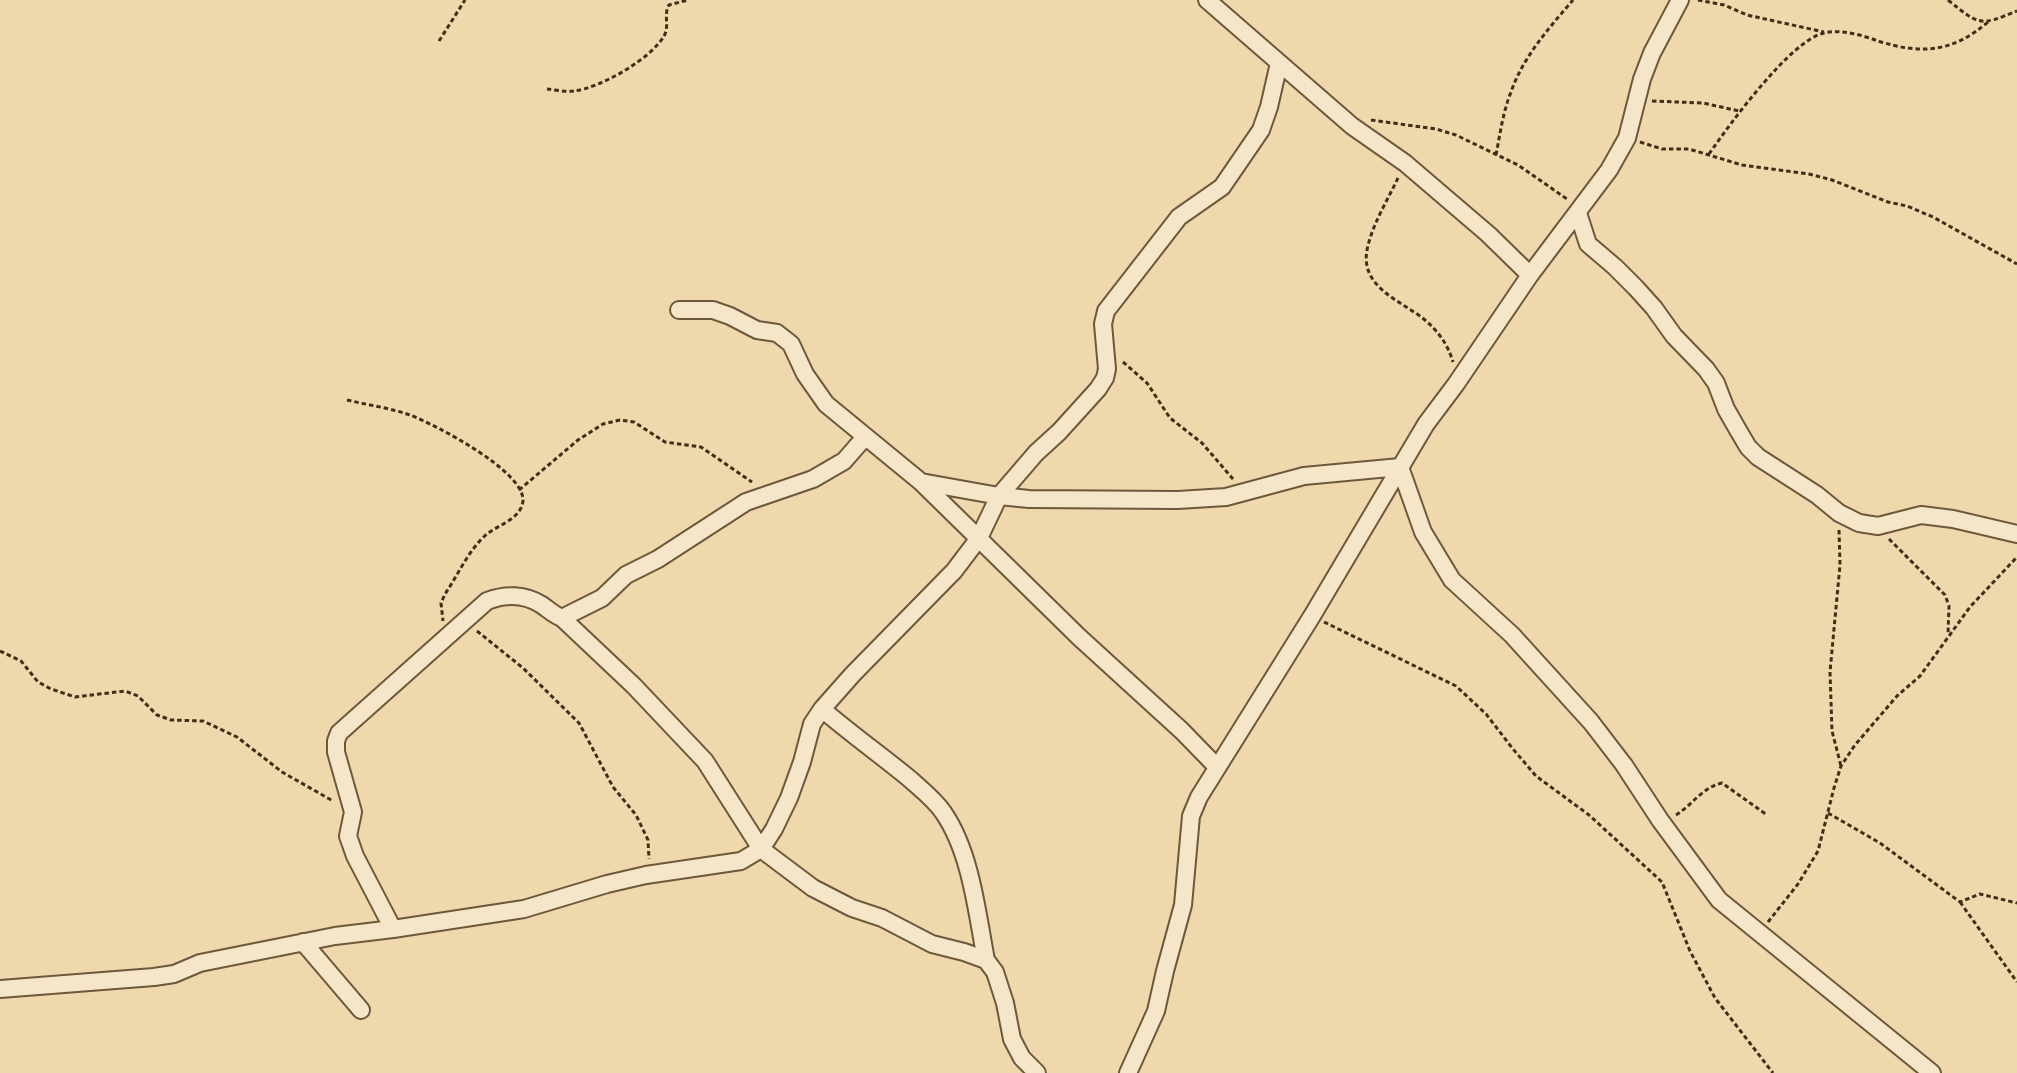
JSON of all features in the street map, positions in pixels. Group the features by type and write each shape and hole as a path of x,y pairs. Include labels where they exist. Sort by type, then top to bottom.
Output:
{"street":[{"path":"1207,0 1352,126 1406,163 1530,274"},
{"path":"1128,1073 1156,1011 1183,905 1191,816 1199,797 1312,616 1426,424 1456,384 1530,274 1609,170 1627,138 1652,53 1680,0"},
{"path":"0,989 174,974 200,963 335,936 524,909 607,884 646,875 741,861 761,849 774,830 789,798 812,724 822,709 954,571 980,538 999,496 1036,453 1059,432 1098,389 1105,378 1107,369 1103,324 1107,311 1184,212 1222,187 1261,130 1279,63"},
{"path":"1578,213 1588,244 1636,288 1674,336 1706,369 1716,383 1726,409 1748,447 1758,457 1839,513 1859,523 1878,526 1921,515 1953,519 2017,534"},
{"path":"679,310 713,310 757,330 777,333 783,337 791,344 805,374 826,404 921,482 1079,637 1182,731 1217,767"},
{"path":"562,618 602,598 626,575 658,559 746,502 813,479 844,461 865,437"},
{"path":"921,482 999,496 1092,501 1178,500 1226,497 1304,476 1400,467"},
{"path":"1400,467 1423,532 1452,580 1512,635 1591,722 1719,900 1932,1073"},
{"path":"393,929 355,855 348,836 353,812 336,752 336,741 339,734 487,601 500,596 510,596 531,600 562,618 634,686 705,761 761,849 813,888 852,908 882,918 932,944 986,960"},
{"path":"822,709 851,734 885,758 943,811 962,849 986,960 994,972 1005,1003 1012,1039 1022,1058 1037,1073"},
{"path":"303,942 362,1010"}],"path":[{"path":"439,41 465,0"},
{"path":"547,89 573,92 611,78 646,55 660,42 665,34 666,9 669,5 688,0"},
{"path":"1496,155 1511,91 1527,58 1573,0"},
{"path":"1698,0 1724,5 1747,15 1825,32 1863,36 1893,46 1944,48 1973,35 1988,22 2017,11"},
{"path":"1948,0 1974,19 1988,22"},
{"path":"1709,154 1739,111 1800,47 1816,35 1825,32"},
{"path":"1636,102 1703,103 1739,111"},
{"path":"1352,126 1367,120 1436,129 1456,135 1518,165 1552,187 1567,199 1578,213"},
{"path":"1627,138 1662,149 1689,149 1742,165 1824,178 1888,202 1907,206 1960,231 2017,264"},
{"path":"1406,163 1377,221 1367,249 1366,262 1379,288 1424,320 1441,336 1450,350 1456,384"},
{"path":"1104,345 1147,383 1170,418 1202,443 1245,492"},
{"path":"347,400 407,414 445,430 487,456 509,476 519,490 523,501 520,508 506,523 482,538 445,594 441,603 441,612 447,637"},
{"path":"519,490 578,440 603,424 620,420 634,422 665,442 701,447 745,479 772,492"},
{"path":"1839,513 1840,565 1830,672 1832,731 1841,766"},
{"path":"1878,526 1945,595 1949,606 1948,637"},
{"path":"1759,933 1798,884 1818,850 1841,766 1855,745 1898,696 1920,676 1970,607 2017,557"},
{"path":"1312,616 1456,686 1486,714 1536,776 1589,815 1662,882 1690,951 1715,998 1773,1073"},
{"path":"463,621 523,668 579,723 613,787 636,816 648,840 650,855 646,875"},
{"path":"0,651 21,661 38,682 51,689 75,697 125,691 138,696 157,715 171,720 203,721 237,737 282,772 353,812"},
{"path":"1660,820 1677,814 1713,785 1722,783 1767,815"},
{"path":"1828,813 1880,843 1960,902 2017,982"},
{"path":"1960,902 1980,894 2017,903"}]}
